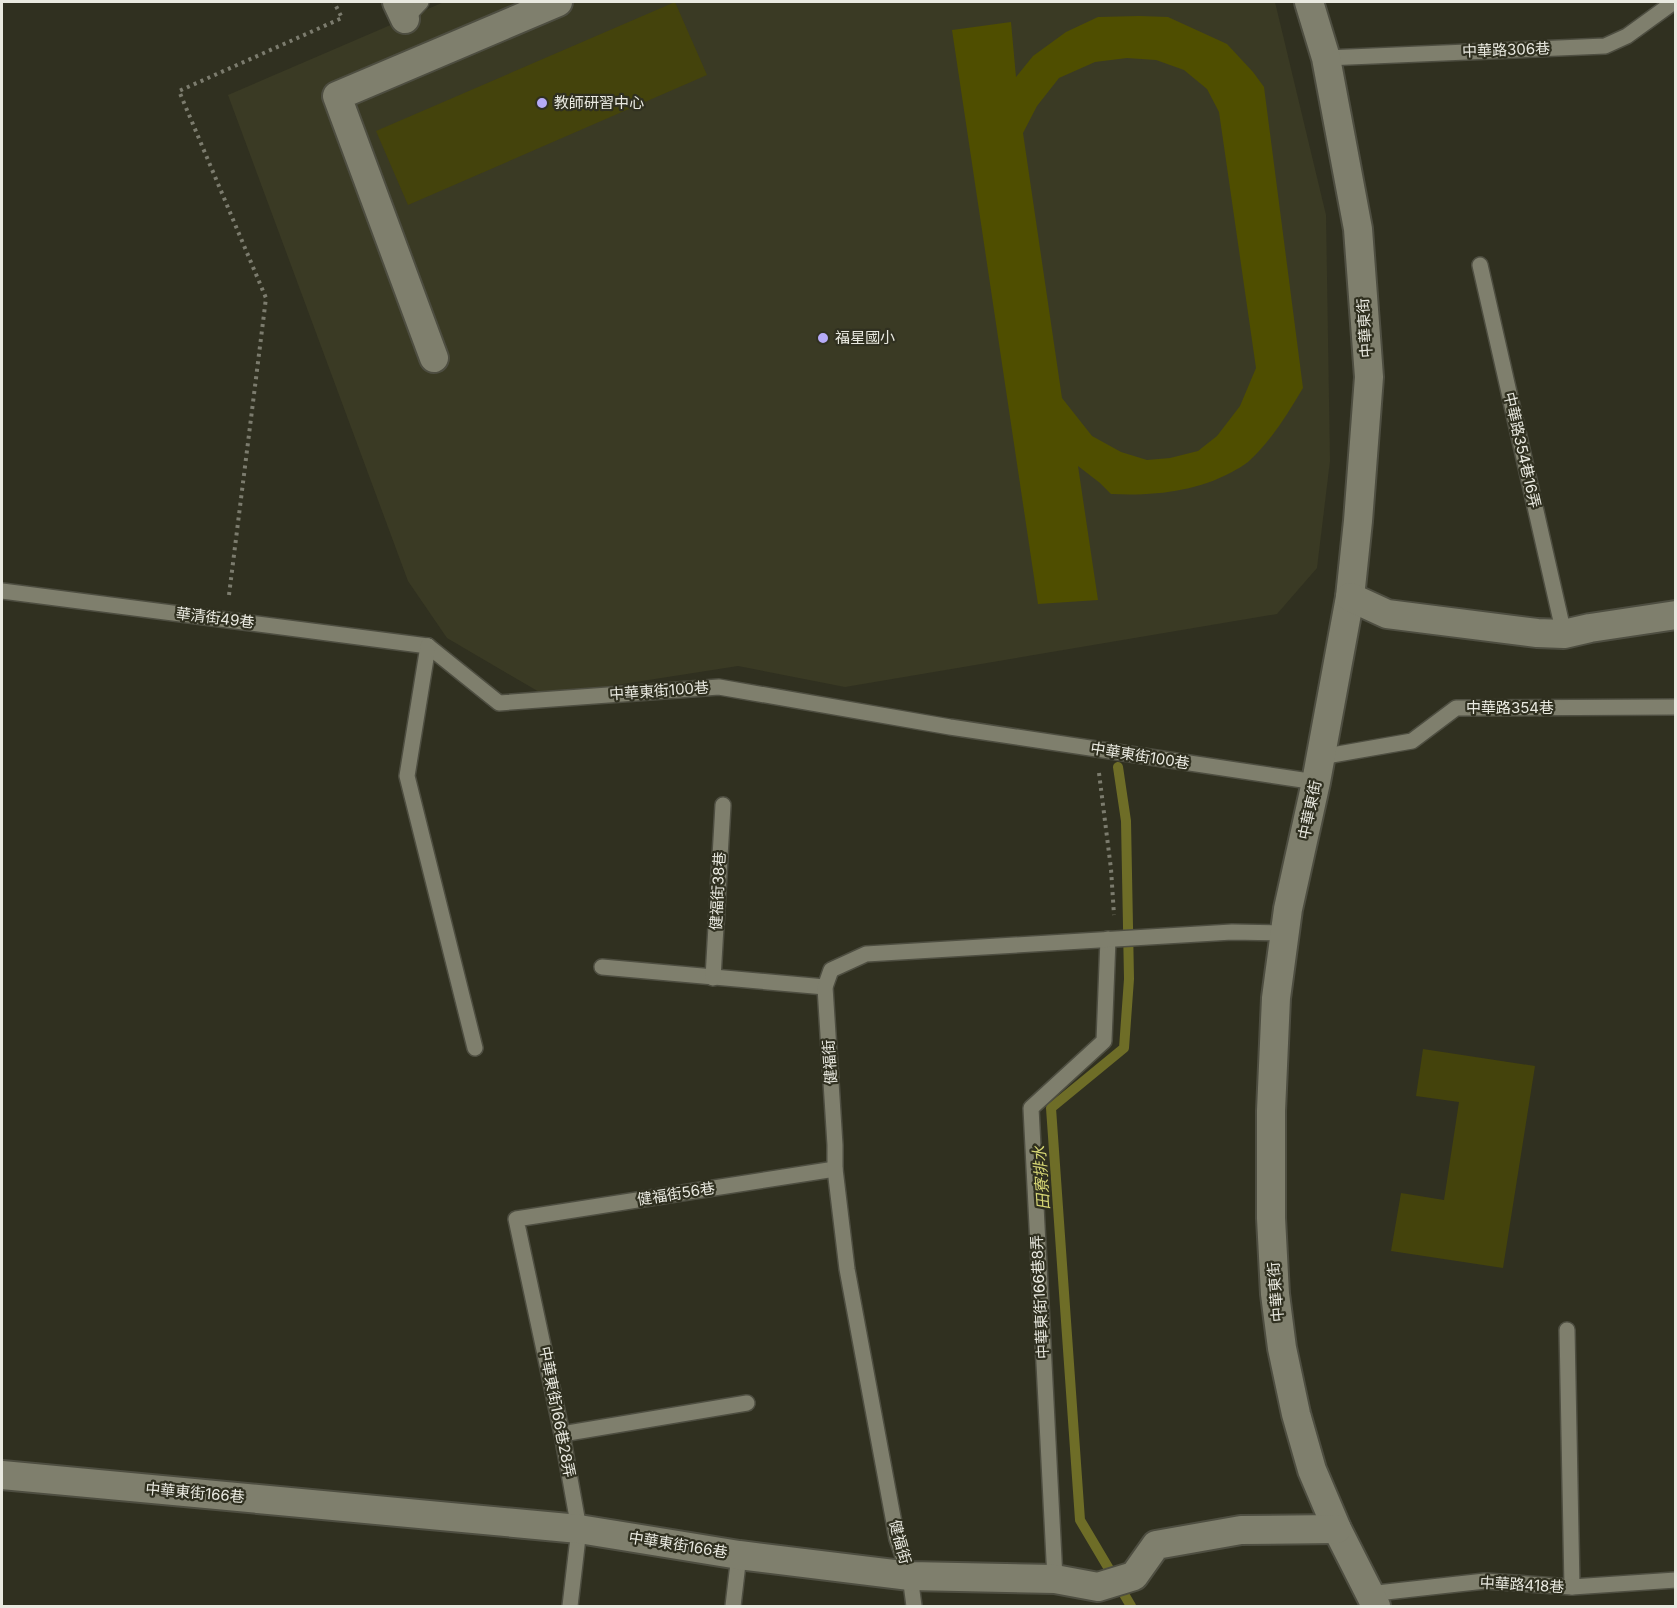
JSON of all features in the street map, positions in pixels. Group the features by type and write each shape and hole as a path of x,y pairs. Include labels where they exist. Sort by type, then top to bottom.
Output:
{"street":[{"path":"434,358 337,96 558,2"},
{"name":"中華東街","path":"1309,2 1326,58 1358,229 1369,377 1350,597 1318,770 1288,909 1276,998 1271,1112 1271,1218 1275,1294 1282,1348 1296,1414 1312,1470 1337,1529 1372,1600"},
{"path":"1350,597 1387,614 1538,633 1564,634 1676,615"},
{"name":"中華東街166巷","path":"2,1475 579,1529 739,1555 910,1576 1055,1580 1098,1587 1134,1576 1156,1545 1241,1530 1337,1529"}],"lane":[{"name":"中華路306巷","path":"1326,58 1605,46 1627,36 1674,2"},
{"name":"中華路354巷16弄","path":"1480,265 1564,634"},
{"name":"華清街49巷","path":"2,591 428,646"},
{"name":"中華東街100巷","path":"428,646 499,703 719,687 950,727 1096,749 1318,770"},
{"path":"428,646 407,776 474,1048"},
{"name":"中華路354巷","path":"1318,770 1412,741 1456,708 1676,707"},
{"name":"健福街38巷","path":"713,978 723,805"},
{"path":"603,967 825,987 831,970 866,954 1146,936 1232,932 1285,933"},
{"name":"中華東街166巷8弄","path":"1055,1580 1031,1108 1104,1041 1111,939"},
{"name":"健福街","path":"825,987 835,1169 849,1281 897,1539 910,1576 914,1606"},
{"name":"健福街56巷","path":"516,1219 835,1169"},
{"name":"中華東街166巷28弄","path":"516,1219 562,1434 579,1529 570,1606"},
{"path":"1567,1330 1572,1587"},
{"path":"562,1434 747,1403"},
{"path":"733,1606 739,1555"},
{"name":"中華路418巷","path":"1372,1600 1485,1581 1572,1587 1676,1580"}],"path":[{"path":"226,619 266,298 179,91 342,18 334,2"},
{"path":"1096,749 1112,880 1114,915 1111,939"}],"shaded area":[{"name":"福星國小","path":"444,2 1275,2 1326,215 1330,461 1317,568 1277,614 845,687 738,666 546,696 447,638 408,581 228,95"},
{"path":"1098,17 1168,17 1227,44 1264,87 1303,388 1285,418 1256,454 1248,462 1218,479 1173,491 1111,494 1078,466 1098,600 1038,604 952,30 1011,22 1016,77 1033,56 1066,32","holes":["1127,58 1156,60 1184,70 1207,89 1219,112 1256,368 1240,406 1217,436 1198,451 1170,458 1147,460 1121,452 1092,436 1062,398 1023,133 1037,106 1059,78 1095,62"]}],"building":[{"name":"教師研習中心","path":"675,2 707,75 408,205 376,131"},
{"path":"1423,1049 1535,1066 1503,1268 1391,1251 1401,1193 1444,1200 1459,1102 1416,1096"}],"waterway":[{"name":"田寮排水","path":"1118,767 1126,821 1129,979 1124,1048 1051,1108 1080,1520 1131,1606"}],"place":[{"name":"教師研習中心","path":"542,103"},
{"name":"福星國小","path":"823,338"}]}
